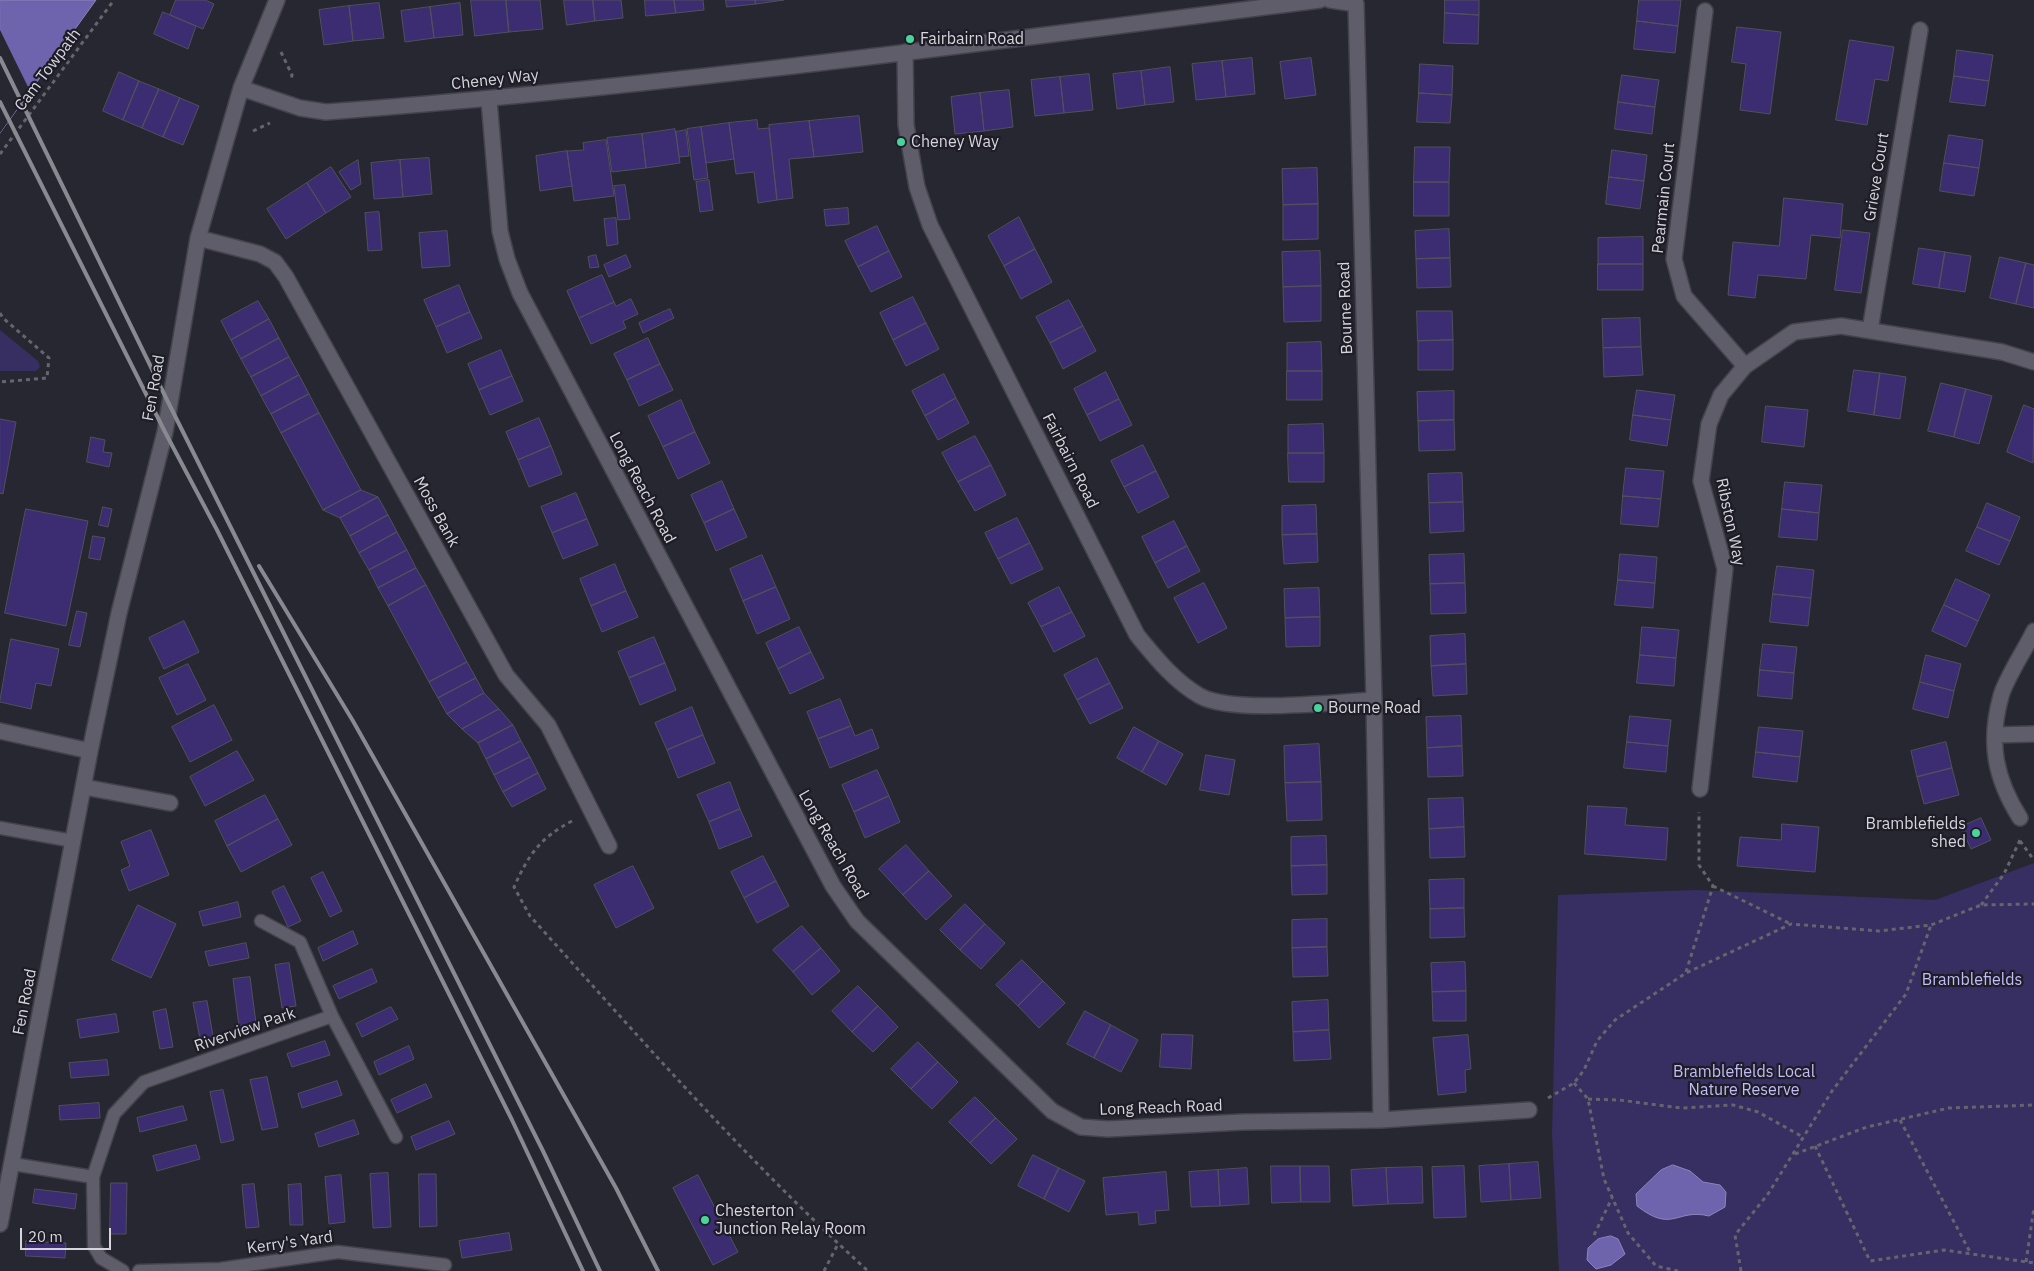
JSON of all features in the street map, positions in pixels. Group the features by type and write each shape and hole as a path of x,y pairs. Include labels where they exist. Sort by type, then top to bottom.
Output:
{"street":[{"name":"Fen Road","path":"0,1224 13,1164 90,750 119,613 165,432 198,238 242,88 277,0"},
{"name":"Cheney Way","path":"242,88 286,104 326,112 489,100 904,52 1320,0"},
{"path":"1330,0 1358,2"},
{"name":"Bourne Road","path":"1358,2 1374,700 1381,1120"},
{"name":"Pearmain Court","path":"1705,11 1674,259 1684,296 1745,366"},
{"name":"Grieve Court","path":"1870,330 1920,30"},
{"name":"Fairbairn Road","path":"904,52 906,125 917,187 930,225 1137,635 1166,670 1201,696 1235,706 1374,700"},
{"name":"Long Reach Road","path":"489,100 500,231 507,259 520,293 828,877 857,921 1052,1111 1081,1127 1108,1129 1243,1122 1381,1120 1528,1110"},
{"name":"Moss Bank","path":"198,238 260,254 275,262 286,277 506,675 548,725 609,846"},
{"name":"Ribston Way","path":"1700,790 1725,569 1701,481 1709,424 1721,395 1745,366 1794,332 1841,326 2002,352 2034,362"},
{"path":"2020,818 2005,794 1996,766 1995,735 2001,696 2034,631"},
{"path":"0,730 90,750"},
{"path":"1995,735 2034,734"},
{"path":"84,787 170,803"}],"lane":[{"path":"0,828 73,841"},
{"path":"261,921 300,942 332,1016 396,1137"},
{"name":"Riverview Park","path":"93,1177 114,1114 144,1082 332,1016"},
{"path":"13,1164 93,1177 94,1246 101,1258 123,1271"},
{"name":"Kerry's Yard","path":"139,1271 220,1269 338,1252 445,1265"}],"path":[{"name":"Cam Towpath","path":"0,154 114,0"},
{"path":"245,135 276,120 286,104 292,75 280,46"},
{"path":"0,312 3,318 49,358 47,378 0,382"},
{"path":"1700,790 1698,865 1713,886 1791,924 1879,932 1931,925 1980,905 2034,904"},
{"path":"591,810 551,832 526,859 514,887 530,916 706,1110 838,1244 868,1271"},
{"path":"1980,905 2004,874 2020,840 2020,818"},
{"path":"2020,840 2034,860"},
{"path":"1686,973 1713,886"},
{"path":"1528,1110 1574,1083 1584,1070 1597,1041 1615,1020 1686,973 1791,924"},
{"path":"1741,1271 1735,1236 1768,1194 1832,1091 1906,994 1931,925"},
{"path":"1574,1083 1588,1099 1604,1179 1628,1233 1656,1266 1678,1271"},
{"path":"1588,1099 1619,1100 1682,1108 1733,1105 1758,1112 1803,1137"},
{"path":"1794,1154 1867,1127 1949,1108 2034,1105"},
{"path":"1900,1120 1972,1254"},
{"path":"1815,1146 1870,1261 1944,1250 2034,1263"},
{"path":"1594,1235 1612,1197"},
{"path":"2026,1262 2034,1207"},
{"path":"824,1271 838,1244"}],"green space":[{"path":"0,330 38,361 40,367 36,371 0,371"},
{"name":"Bramblefields Local Nature Reserve","path":"2034,863 2034,1271 1559,1271 1552,1134 1558,895 1695,890 1935,900"}],"shaded area":[{"path":"0,0 96,0 0,133"},
{"path":"1673,1165 1690,1171 1703,1182 1720,1185 1726,1192 1725,1207 1709,1216 1698,1214 1667,1219 1649,1214 1637,1206 1636,1194 1661,1170"},
{"path":"1611,1236 1618,1239 1625,1254 1611,1265 1596,1269 1587,1260 1588,1248 1598,1239"}],"pier":[{"path":"0,30 30,91 0,133"}],"building":[{"path":"176,0 205,0 214,4 203,29 170,15"},
{"path":"471,0 506,0 509,32 475,36"},
{"path":"506,0 540,0 543,29 509,32"},
{"path":"564,0 593,0 595,21 567,25"},
{"path":"593,0 621,0 623,18 595,21"},
{"path":"645,0 674,0 676,13 646,16"},
{"path":"674,0 703,0 704,10 676,13"},
{"path":"726,0 755,0 756,4 727,7"},
{"path":"755,0 784,0 756,4"},
{"path":"1445,0 1479,0 1479,15 1445,13"},
{"path":"1639,0 1681,0 1678,26 1637,21"},
{"path":"379,3 384,38 353,41 349,6"},
{"path":"460,3 463,35 434,38 430,7"},
{"path":"349,6 353,41 324,45 319,10"},
{"path":"430,7 434,38 405,42 401,11"},
{"path":"163,12 196,26 188,49 154,34"},
{"path":"1445,13 1479,15 1478,44 1444,43"},
{"path":"1637,21 1678,26 1675,53 1634,49"},
{"path":"1737,27 1781,32 1770,114 1740,110 1746,64 1732,62"},
{"path":"1850,40 1894,47 1888,81 1875,79 1867,125 1836,120"},
{"path":"1957,50 1993,55 1989,81 1954,76"},
{"path":"1252,58 1255,94 1226,97 1222,61"},
{"path":"1311,58 1316,95 1285,99 1280,62"},
{"path":"1222,61 1226,97 1196,100 1192,64"},
{"path":"1420,64 1453,66 1452,95 1419,93"},
{"path":"1170,67 1174,102 1145,105 1141,71"},
{"path":"1141,71 1145,105 1117,109 1113,74"},
{"path":"119,72 139,81 123,120 103,111"},
{"path":"1089,74 1093,110 1064,113 1060,77"},
{"path":"1622,75 1659,80 1655,107 1618,102"},
{"path":"1954,76 1989,81 1985,106 1950,102"},
{"path":"1060,77 1064,113 1035,116 1031,80"},
{"path":"139,81 159,89 142,128 123,120"},
{"path":"159,89 180,98 163,137 142,128"},
{"path":"1009,90 1013,127 984,131 980,93"},
{"path":"980,93 984,131 955,134 951,97"},
{"path":"1419,93 1452,95 1450,123 1417,122"},
{"path":"180,98 199,106 183,145 163,137"},
{"path":"1618,102 1655,107 1652,134 1615,129"},
{"path":"859,116 863,152 814,157 809,121"},
{"path":"757,120 758,129 769,128 777,200 758,203 754,172 736,174 729,123"},
{"path":"809,121 814,157 789,159 793,198 777,200 769,125"},
{"path":"729,123 734,159 706,163 701,127"},
{"path":"701,127 708,178 694,180 687,129"},
{"path":"675,129 680,163 646,168 642,134"},
{"path":"686,130 689,156 679,157 676,132"},
{"path":"642,134 646,168 612,172 607,138"},
{"path":"1949,135 1983,140 1979,168 1944,163"},
{"path":"606,140 614,196 574,201 567,151 584,150 583,143"},
{"path":"1415,147 1450,147 1449,182 1414,182"},
{"path":"1612,150 1647,155 1644,181 1609,177"},
{"path":"567,151 572,186 540,191 536,156"},
{"path":"429,158 432,194 403,197 400,160"},
{"path":"358,160 361,184 351,190 339,172"},
{"path":"400,160 403,197 374,199 371,163"},
{"path":"1944,163 1979,168 1974,196 1940,191"},
{"path":"331,167 351,197 326,213 307,183"},
{"path":"1317,168 1318,204 1283,205 1282,169"},
{"path":"1609,177 1644,181 1640,209 1606,204"},
{"path":"709,180 713,210 700,212 696,182"},
{"path":"1414,182 1449,182 1449,216 1414,216"},
{"path":"307,183 326,213 286,239 267,209"},
{"path":"625,185 630,219 618,220 614,186"},
{"path":"1784,198 1843,204 1840,238 1811,235 1806,279 1758,275 1755,298 1728,295 1733,242 1779,246"},
{"path":"1318,204 1318,239 1283,240 1283,205"},
{"path":"848,208 849,224 826,226 824,210"},
{"path":"379,212 382,250 368,251 365,213"},
{"path":"1019,217 1035,249 1004,266 988,236"},
{"path":"616,218 618,244 607,246 604,219"},
{"path":"877,226 889,251 858,267 845,241"},
{"path":"1449,229 1450,258 1416,259 1415,231"},
{"path":"1843,230 1870,233 1861,293 1835,290"},
{"path":"447,231 450,266 422,268 419,233"},
{"path":"1643,237 1643,264 1598,264 1598,238"},
{"path":"1919,248 1945,252 1939,288 1913,284"},
{"path":"1035,249 1052,282 1021,299 1004,266"},
{"path":"889,251 902,277 871,292 858,267"},
{"path":"1320,251 1321,286 1283,287 1282,252"},
{"path":"1945,252 1971,256 1965,292 1939,288"},
{"path":"596,255 599,267 590,268 588,257"},
{"path":"626,255 631,267 609,277 604,265"},
{"path":"2000,257 2026,263 2016,304 1990,298"},
{"path":"1450,258 1451,287 1417,288 1416,259"},
{"path":"2026,263 2034,265 2034,308 2016,304"},
{"path":"1598,264 1643,264 1643,290 1598,290"},
{"path":"602,275 614,302 579,318 567,291"},
{"path":"459,285 470,312 436,327 424,300"},
{"path":"1321,286 1321,321 1284,322 1283,287"},
{"path":"913,297 926,323 893,340 880,313"},
{"path":"631,299 638,314 623,321 626,328 591,344 579,318 614,302 616,306"},
{"path":"1069,300 1083,326 1050,343 1036,317"},
{"path":"258,301 269,319 231,340 221,321"},
{"path":"670,309 674,318 643,333 639,323"},
{"path":"1417,311 1452,311 1453,340 1418,341"},
{"path":"470,312 482,338 447,353 436,327"},
{"path":"1640,318 1641,347 1603,348 1602,319"},
{"path":"269,319 279,338 241,359 231,340"},
{"path":"926,323 939,349 906,366 893,340"},
{"path":"1083,326 1096,351 1063,369 1050,343"},
{"path":"279,338 289,357 251,377 241,359"},
{"path":"648,338 660,364 627,380 614,354"},
{"path":"1453,340 1453,370 1418,370 1418,341"},
{"path":"1321,342 1322,371 1287,371 1287,343"},
{"path":"1641,347 1643,375 1604,377 1603,348"},
{"path":"501,350 512,376 479,390 468,364"},
{"path":"289,357 299,375 261,396 251,377"},
{"path":"660,364 673,390 639,406 627,380"},
{"path":"1854,370 1880,373 1874,415 1848,411"},
{"path":"1287,371 1322,371 1322,400 1287,400"},
{"path":"1106,372 1119,399 1087,415 1074,389"},
{"path":"1880,373 1906,377 1900,419 1874,415"},
{"path":"944,374 956,398 925,416 912,391"},
{"path":"299,375 309,394 271,414 261,396"},
{"path":"512,376 523,401 490,415 479,390"},
{"path":"1941,383 1966,389 1954,437 1928,431"},
{"path":"1966,389 1992,396 1979,444 1954,437"},
{"path":"1637,390 1675,395 1671,420 1633,415"},
{"path":"1454,391 1454,420 1418,421 1417,392"},
{"path":"309,394 319,413 281,433 271,414"},
{"path":"956,398 969,423 938,440 925,416"},
{"path":"1119,399 1132,425 1100,441 1087,415"},
{"path":"681,400 695,432 663,447 648,416"},
{"path":"2024,405 2034,409 2033,463 2007,452"},
{"path":"1766,406 1808,410 1804,447 1762,442"},
{"path":"319,413 361,490 323,510 281,433"},
{"path":"1633,415 1671,420 1667,446 1630,440"},
{"path":"539,418 551,446 518,460 506,432"},
{"path":"0,419 16,422 3,494 0,493"},
{"path":"1454,420 1455,450 1419,451 1418,421"},
{"path":"1323,424 1324,453 1288,453 1288,425"},
{"path":"695,432 710,463 678,479 663,447"},
{"path":"975,436 991,465 958,482 942,453"},
{"path":"91,437 105,440 103,452 112,453 109,467 87,462"},
{"path":"1143,445 1156,471 1124,487 1111,461"},
{"path":"551,446 562,474 529,487 518,460"},
{"path":"1288,453 1324,453 1324,482 1289,482"},
{"path":"991,465 1006,495 975,511 958,482"},
{"path":"1626,468 1664,471 1661,499 1623,496"},
{"path":"1156,471 1169,497 1138,513 1124,487"},
{"path":"1462,473 1463,502 1429,503 1428,474"},
{"path":"722,481 734,509 704,523 691,495"},
{"path":"1785,482 1822,485 1819,513 1782,509"},
{"path":"361,490 378,497 340,518 323,510"},
{"path":"576,493 587,519 552,533 541,507"},
{"path":"1623,496 1661,499 1658,527 1621,524"},
{"path":"378,497 388,515 350,536 340,518"},
{"path":"1463,502 1464,531 1430,533 1429,503"},
{"path":"1987,503 2020,517 2010,541 1977,527"},
{"path":"1316,505 1317,534 1282,535 1282,506"},
{"path":"103,507 112,509 108,527 99,525"},
{"path":"26,509 88,521 66,626 5,613"},
{"path":"734,509 747,537 716,551 704,523"},
{"path":"1782,509 1819,513 1817,540 1779,537"},
{"path":"388,515 397,532 359,553 350,536"},
{"path":"1017,518 1030,543 998,559 985,533"},
{"path":"587,519 598,545 563,559 552,533"},
{"path":"1174,521 1187,546 1155,563 1142,537"},
{"path":"1977,527 2010,541 1999,565 1966,551"},
{"path":"397,532 407,550 369,570 359,553"},
{"path":"1317,534 1318,562 1284,564 1282,535"},
{"path":"93,536 105,538 100,560 89,558"},
{"path":"1030,543 1043,569 1011,584 998,559"},
{"path":"1187,546 1200,571 1168,588 1155,563"},
{"path":"407,550 416,568 378,588 369,570"},
{"path":"1464,554 1465,583 1430,584 1429,555"},
{"path":"1620,554 1657,557 1655,583 1618,580"},
{"path":"762,555 776,587 743,601 730,569"},
{"path":"615,564 626,591 591,606 580,579"},
{"path":"1777,566 1814,570 1811,598 1773,594"},
{"path":"416,568 426,585 388,606 378,588"},
{"path":"1956,579 1990,595 1978,621 1944,605"},
{"path":"1618,580 1655,583 1653,608 1615,605"},
{"path":"1204,583 1227,628 1198,643 1174,598"},
{"path":"1465,583 1466,613 1431,614 1430,584"},
{"path":"426,585 467,662 429,682 388,606"},
{"path":"776,587 790,619 757,634 743,601"},
{"path":"1059,587 1072,612 1041,627 1028,603"},
{"path":"1319,588 1320,617 1285,618 1284,589"},
{"path":"626,591 638,617 602,632 591,606"},
{"path":"1773,594 1811,598 1808,626 1770,622"},
{"path":"1944,605 1978,621 1966,647 1932,631"},
{"path":"77,611 87,613 80,647 69,645"},
{"path":"1072,612 1085,636 1054,652 1041,627"},
{"path":"1320,617 1320,646 1286,647 1285,618"},
{"path":"184,621 199,652 164,669 149,638"},
{"path":"799,627 811,652 778,669 766,643"},
{"path":"1642,627 1679,630 1676,658 1640,655"},
{"path":"1465,634 1466,664 1431,666 1430,636"},
{"path":"654,637 665,663 629,678 618,652"},
{"path":"11,639 59,649 51,686 36,683 31,709 0,702"},
{"path":"1763,644 1797,647 1794,673 1760,670"},
{"path":"811,652 824,678 790,694 778,669"},
{"path":"1640,655 1676,658 1674,686 1637,683"},
{"path":"1926,655 1961,664 1954,691 1920,682"},
{"path":"1097,658 1110,683 1077,700 1064,675"},
{"path":"467,662 476,678 438,698 429,682"},
{"path":"665,663 676,690 640,705 629,678"},
{"path":"188,664 206,700 177,715 159,678"},
{"path":"1466,664 1467,694 1433,696 1431,666"},
{"path":"1760,670 1794,673 1792,699 1758,696"},
{"path":"476,678 484,693 447,714 438,698"},
{"path":"1920,682 1954,691 1948,718 1913,709"},
{"path":"1110,683 1123,708 1090,724 1077,700"},
{"path":"484,693 499,709 462,729 447,714"},
{"path":"840,699 851,726 818,739 807,712"},
{"path":"214,705 232,740 190,762 172,727"},
{"path":"692,707 703,735 667,750 655,723"},
{"path":"499,709 513,725 478,743 462,729"},
{"path":"1461,716 1462,746 1427,748 1426,717"},
{"path":"1630,716 1671,720 1668,746 1627,742"},
{"path":"513,725 521,741 486,759 478,743"},
{"path":"851,726 855,736 872,729 879,748 830,768 818,739"},
{"path":"1134,727 1159,741 1142,772 1117,758"},
{"path":"1759,727 1803,731 1800,757 1756,752"},
{"path":"703,735 715,763 678,778 667,750"},
{"path":"521,741 530,757 494,775 486,759"},
{"path":"1159,741 1183,754 1166,785 1142,772"},
{"path":"1627,742 1668,746 1666,772 1624,768"},
{"path":"1946,742 1952,768 1917,777 1911,751"},
{"path":"1319,744 1321,782 1285,783 1284,746"},
{"path":"1462,746 1463,776 1428,777 1427,748"},
{"path":"237,751 254,780 205,806 190,777"},
{"path":"1756,752 1800,757 1797,782 1753,777"},
{"path":"1206,755 1235,760 1229,795 1200,790"},
{"path":"530,757 538,773 503,792 494,775"},
{"path":"1952,768 1959,795 1924,804 1917,777"},
{"path":"877,770 889,796 854,812 842,785"},
{"path":"538,773 546,789 512,807 503,792"},
{"path":"730,782 740,809 709,822 697,795"},
{"path":"1321,782 1322,820 1287,821 1285,783"},
{"path":"265,795 278,819 227,846 215,821"},
{"path":"889,796 900,822 865,838 854,812"},
{"path":"1463,798 1464,827 1429,829 1428,799"},
{"path":"1588,806 1627,808 1625,825 1668,828 1666,860 1585,854"},
{"path":"740,809 752,836 719,849 709,822"},
{"name":"Bramblefields shed","path":"1981,818 1991,840 1971,849 1961,827"},
{"path":"278,819 292,845 241,872 227,846"},
{"path":"1782,824 1819,827 1815,872 1737,866 1740,837 1781,840"},
{"path":"1464,827 1465,857 1430,858 1429,829"},
{"path":"151,830 169,875 129,891 121,870 130,866 121,842"},
{"path":"1326,836 1327,865 1291,866 1291,837"},
{"path":"906,845 929,871 903,895 879,869"},
{"path":"763,856 776,881 744,898 731,872"},
{"path":"1327,865 1327,894 1292,895 1291,866"},
{"path":"633,866 654,908 616,928 594,885"},
{"path":"929,871 952,896 926,920 903,895"},
{"path":"323,872 342,911 330,917 311,878"},
{"path":"1464,879 1464,908 1430,909 1429,880"},
{"path":"776,881 789,906 757,923 744,898"},
{"path":"284,886 301,921 288,927 272,892"},
{"path":"238,902 241,917 203,926 199,912"},
{"path":"965,904 985,924 960,950 940,930"},
{"path":"138,905 176,924 151,978 112,960"},
{"path":"1464,908 1465,937 1430,938 1430,909"},
{"path":"1327,919 1327,947 1292,948 1292,920"},
{"path":"985,924 1005,943 981,969 960,950"},
{"path":"802,926 821,948 793,972 773,950"},
{"path":"353,931 358,944 323,961 318,948"},
{"path":"246,943 249,958 209,966 205,952"},
{"path":"1327,947 1328,976 1293,977 1292,948"},
{"path":"821,948 840,971 812,995 793,972"},
{"path":"1022,960 1043,981 1018,1006 996,985"},
{"path":"1465,962 1466,991 1432,992 1431,963"},
{"path":"289,963 296,1006 282,1008 275,965"},
{"path":"372,969 377,982 339,999 333,986"},
{"path":"250,977 257,1031 240,1034 233,979"},
{"path":"1043,981 1065,1003 1039,1028 1018,1006"},
{"path":"858,986 878,1006 852,1032 832,1011"},
{"path":"1466,991 1466,1021 1433,1021 1432,992"},
{"path":"1328,1000 1329,1030 1293,1032 1292,1002"},
{"path":"207,1001 214,1042 201,1044 193,1003"},
{"path":"878,1006 898,1027 873,1052 852,1032"},
{"path":"391,1007 398,1019 362,1037 356,1024"},
{"path":"166,1009 173,1047 160,1049 153,1012"},
{"path":"1085,1011 1111,1025 1094,1058 1067,1044"},
{"path":"116,1014 119,1032 80,1038 77,1020"},
{"path":"1111,1025 1138,1040 1121,1072 1094,1058"},
{"path":"1329,1030 1331,1059 1294,1061 1293,1032"},
{"path":"1162,1034 1193,1035 1191,1069 1160,1067"},
{"path":"1468,1035 1471,1069 1465,1070 1466,1092 1438,1095 1433,1038"},
{"path":"325,1041 330,1055 292,1067 287,1054"},
{"path":"918,1042 938,1062 911,1089 891,1069"},
{"path":"409,1046 414,1059 379,1075 374,1062"},
{"path":"107,1060 109,1075 71,1078 69,1063"},
{"path":"938,1062 958,1082 932,1109 911,1089"},
{"path":"267,1077 278,1127 262,1130 250,1080"},
{"path":"337,1081 342,1095 302,1108 298,1094"},
{"path":"426,1084 432,1097 397,1113 391,1100"},
{"path":"223,1090 234,1140 221,1143 210,1092"},
{"path":"975,1097 996,1118 970,1143 949,1122"},
{"path":"99,1103 100,1118 60,1120 59,1106"},
{"path":"183,1106 187,1120 140,1132 137,1118"},
{"path":"996,1118 1017,1139 991,1164 970,1143"},
{"path":"354,1120 359,1134 319,1147 315,1134"},
{"path":"449,1121 455,1134 416,1150 411,1137"},
{"path":"196,1145 200,1159 157,1171 153,1156"},
{"path":"1033,1155 1059,1168 1044,1199 1018,1186"},
{"path":"1538,1162 1541,1198 1511,1200 1509,1164"},
{"path":"1509,1164 1511,1200 1481,1202 1479,1166"},
{"path":"1271,1166 1300,1166 1301,1202 1272,1203"},
{"path":"1300,1166 1329,1166 1330,1202 1301,1202"},
{"path":"1464,1166 1466,1217 1434,1218 1432,1167"},
{"path":"1422,1167 1423,1203 1388,1204 1386,1168"},
{"path":"1059,1168 1085,1181 1069,1212 1044,1199"},
{"path":"1247,1168 1249,1204 1220,1206 1218,1170"},
{"path":"1386,1168 1388,1204 1353,1206 1351,1170"},
{"path":"1218,1170 1220,1206 1191,1207 1189,1172"},
{"path":"1166,1172 1169,1210 1155,1211 1156,1223 1139,1225 1138,1212 1106,1215 1103,1178"},
{"path":"388,1173 391,1227 373,1228 370,1174"},
{"path":"419,1174 436,1174 437,1226 420,1227"},
{"path":"341,1175 345,1222 329,1224 325,1177"},
{"name":"Chesterton Junction Relay Room","path":"698,1175 738,1252 713,1265 673,1188"},
{"path":"111,1183 127,1183 126,1234 110,1234"},
{"path":"254,1184 259,1227 246,1228 242,1185"},
{"path":"301,1184 303,1225 290,1225 288,1185"},
{"path":"35,1189 77,1194 75,1209 33,1203"},
{"path":"509,1233 512,1250 462,1258 459,1241"},
{"path":"26,1241 66,1243 65,1258 26,1256"}],"railway":[{"path":"0,58 169,404 543,1151 600,1271"},
{"path":"0,102 165,432 217,530 512,1120 583,1271"},
{"path":"259,566 353,721 616,1188 658,1271"}],"place":[{"name":"Fairbairn Road","path":"910,39"},
{"name":"Cheney Way","path":"901,142"},
{"name":"Bourne Road","path":"1318,708"},
{"name":"Bramblefields shed","path":"1976,833"},
{"name":"Chesterton Junction Relay Room","path":"705,1220"}],"park label":[{"name":"Bramblefields","path":"1972,980"}]}
